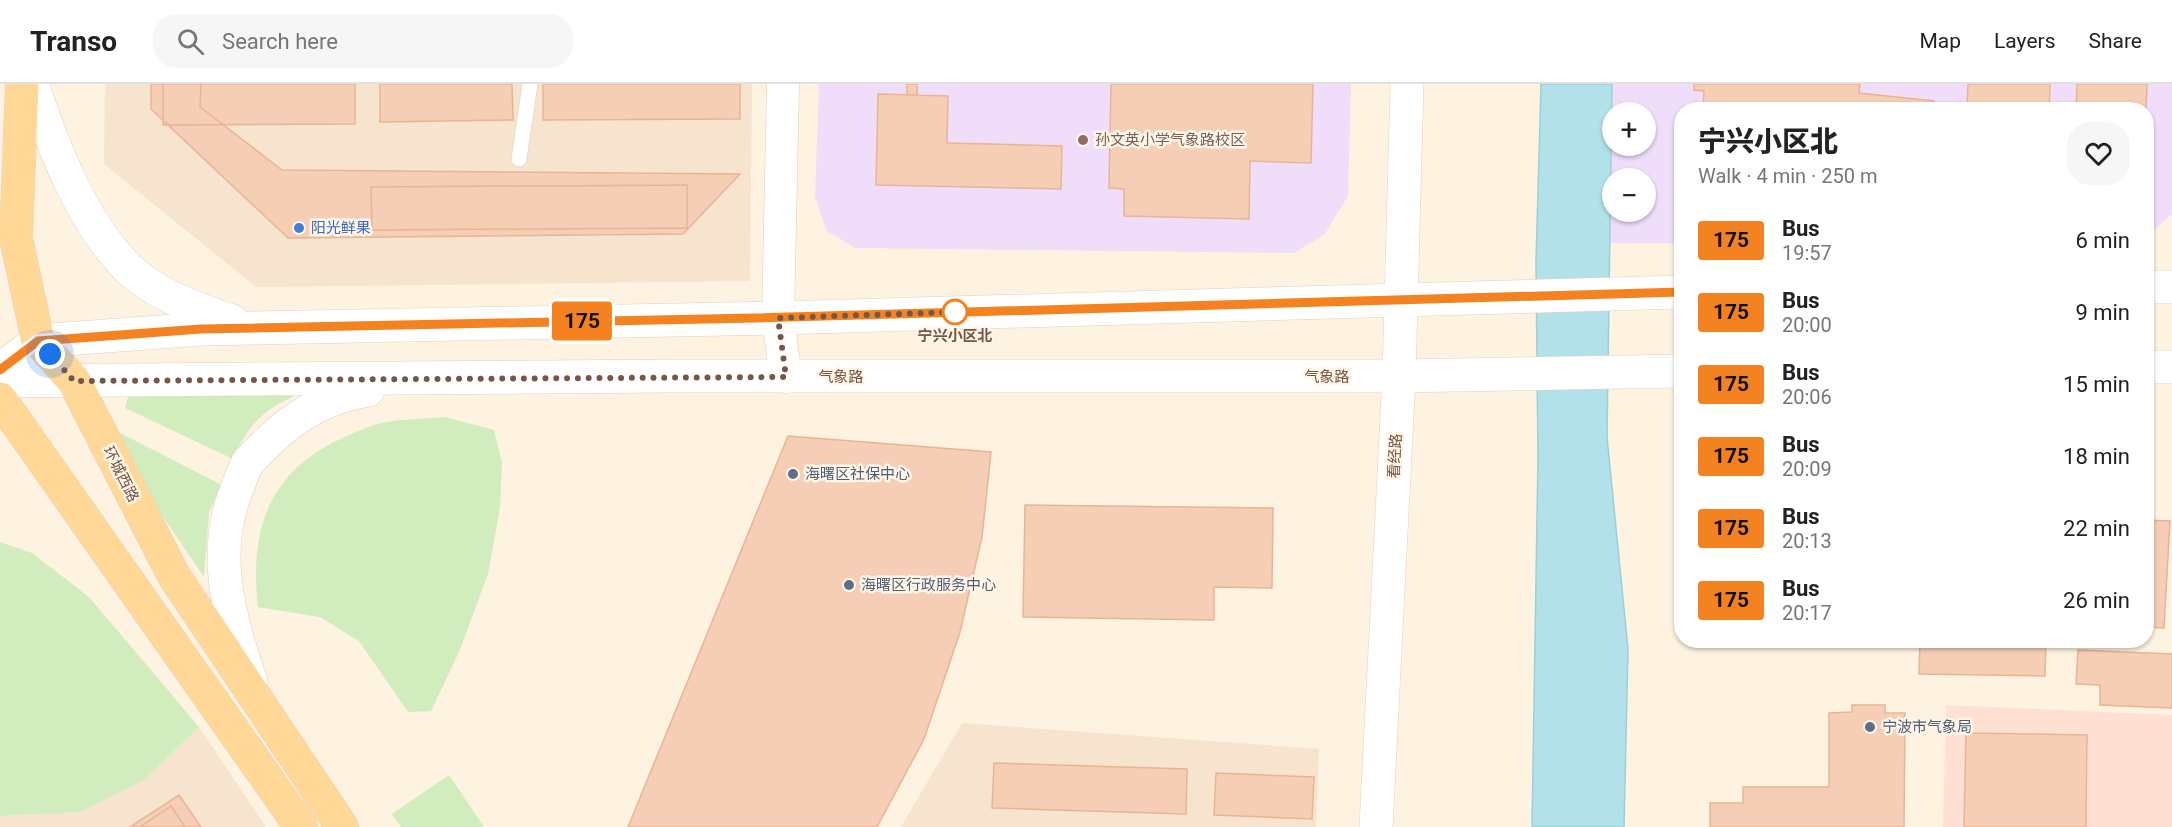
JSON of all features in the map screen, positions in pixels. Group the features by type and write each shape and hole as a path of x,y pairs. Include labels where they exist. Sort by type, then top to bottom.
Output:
{"main road":[{"name":"环城西路","path":"22,84 16,238 38,341 74,381 174,576 342,827"},
{"path":"0,399 302,827"}],"street":[{"path":"32,84 58,158 94,224 130,271 186,306 251,328"},
{"path":"783,84 778,318 786,377"},
{"name":"看经路","path":"1376,827 1399,376 1407,84"},
{"path":"2154,287 2172,287"},
{"path":"0,370 38,341 201,329 778,318 1673,292"},
{"path":"2154,368 2172,367"},
{"name":"气象路","path":"0,381 1481,376 1674,372"},
{"path":"257,701 232,627 225,584 223,546 228,508 248,463 300,414 342,394 430,378"}],"lane":[{"path":"519,159 530,84"}],"shaded area":[{"path":"105,84 752,84 750,281 256,287 104,164"},
{"name":"孙文英小学气象路校区","path":"819,84 1351,84 1348,196 1325,234 1294,253 855,248 827,231 815,197"},
{"path":"1611,84 2172,84 2172,214 2154,230 2154,102 1674,102 1674,243 1608,243 1608,222 1656,222 1656,168 1609,168 1610,156 1656,156 1656,102 1611,102"},
{"path":"1946,705 2172,715 2172,827 1943,827"},
{"path":"962,723 1319,749 1316,827 901,827"},
{"path":"199,727 266,827 0,827 0,816 81,812 144,780"}],"green space":[{"path":"311,388 283,401 263,414 240,444 233,459 125,408 128,397 140,392"},
{"path":"445,417 494,430 502,463 500,507 488,574 459,652 431,711 408,712 359,641 320,617 258,607 257,551 262,526 270,504 299,465 347,436 377,424"},
{"path":"116,431 222,485 209,512 204,577 124,459"},
{"path":"0,542 32,553 89,597 199,727 144,780 81,812 0,816"},
{"path":"449,775 484,827 401,827 392,814"}],"water":[{"path":"1541,84 1612,84 1612,102 1602,102 1602,156 1611,156 1611,168 1602,168 1602,222 1610,222 1607,437 1628,649 1624,827 1532,827 1538,458 1536,262"}],"building":[{"path":"151,84 201,84 200,107 282,170 740,174 683,234 288,238 151,109"},
{"path":"163,84 355,84 355,124 163,125"},
{"path":"380,84 512,84 513,120 380,122"},
{"path":"543,84 740,84 740,119 543,120"},
{"path":"907,84 917,84 917,95 907,95"},
{"path":"1111,84 1313,84 1311,163 1250,161 1249,219 1124,216 1124,189 1109,188"},
{"path":"1694,84 1860,84 1859,93 1934,101 1703,102 1704,91 1694,90"},
{"path":"1968,84 2050,84 2049,102 1967,102"},
{"path":"2077,84 2147,84 2146,102 2076,102"},
{"path":"878,94 948,96 947,143 1062,146 1061,189 876,185"},
{"path":"687,185 687,228 372,230 371,187"},
{"name":"海曙区行政服务中心","path":"788,436 991,452 982,537 960,632 924,739 877,827 628,827"},
{"path":"1025,505 1273,508 1272,588 1214,587 1214,620 1023,617"},
{"path":"2154,520 2170,521 2164,628 2154,627"},
{"path":"1920,648 2046,648 2045,676 1919,674"},
{"path":"2078,650 2172,654 2172,708 2100,705 2100,685 2076,684"},
{"path":"1852,705 1885,705 1885,713 1905,713 1904,827 1710,827 1710,803 1743,803 1743,787 1829,787 1829,713 1852,712"},
{"path":"1966,733 2087,735 2086,827 1964,827"},
{"path":"994,763 1187,769 1186,814 992,808"},
{"path":"1216,773 1314,777 1312,819 1214,815"},
{"path":"179,795 201,827 130,827"},
{"path":"171,806 185,827 140,827"}],"bus line":[{"name":"175","path":"0,370 38,341 201,329 754,318 1674,292"}],"place":[{"name":"孙文英小学气象路校区","path":"1083,140"},
{"name":"阳光鲜果","path":"299,228"},
{"name":"宁兴小区北","path":"955,312"},
{"name":"海曙区社保中心","path":"793,474"},
{"name":"海曙区行政服务中心","path":"849,585"},
{"name":"宁波市气象局","path":"1870,727"}],"route":[{"path":"50,354 74,381 786,377 778,318 955,312"}]}
